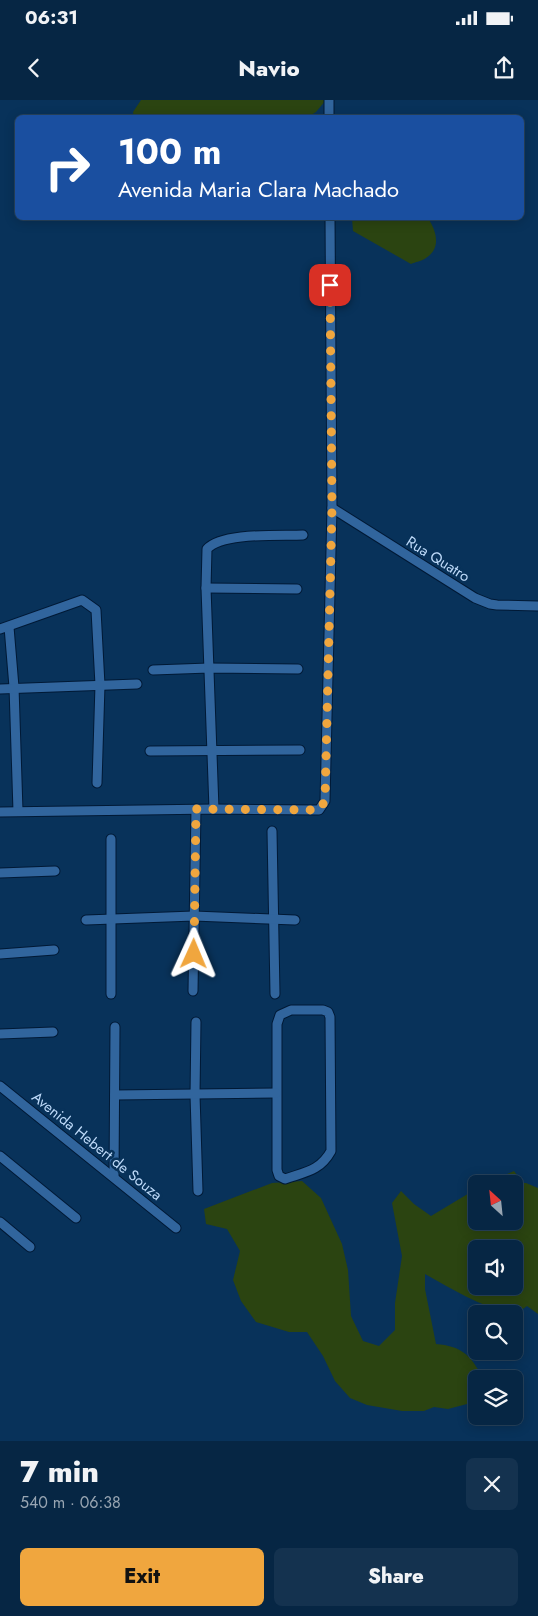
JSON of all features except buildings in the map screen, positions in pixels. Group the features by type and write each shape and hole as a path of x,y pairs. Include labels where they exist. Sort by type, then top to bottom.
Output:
{"street":[{"path":"329,100 329,115"},
{"path":"0,812 196,809 319,810 325,801 332,508 330,220"},
{"name":"Rua Quatro","path":"332,508 475,598 497,606 538,606"},
{"path":"214,809 206,588 207,549 211,545 235,537 303,535"},
{"path":"206,588 297,589"},
{"path":"0,629 82,600 96,610 100,685 98,783"},
{"path":"9,627 14,687 18,811"},
{"path":"153,670 209,668 298,669"},
{"path":"0,689 137,684"},
{"path":"150,751 300,750"},
{"path":"193,991 196,809"},
{"path":"272,831 275,994"},
{"path":"111,840 111,994"},
{"path":"0,873 55,870"},
{"path":"86,920 194,916 296,920"},
{"path":"0,954 54,950"},
{"path":"291,1010 323,1010 328,1012 330,1016 331,1151 318,1168 285,1179 279,1176 277,1170 276,1093 277,1024 280,1015 291,1010"},
{"path":"196,1022 195,1094 198,1191"},
{"path":"114,1178 115,1028"},
{"path":"0,1034 53,1032"},
{"name":"Avenida Hebert de Souza","path":"0,1086 176,1228"},
{"path":"115,1095 276,1093"},
{"path":"0,1156 76,1218"},
{"path":"0,1222 30,1248"}],"green space":[{"path":"141,100 326,100 311,115 134,115 133,112"},
{"path":"352,220 429,220 435,233 436,244 431,254 426,258 411,264 353,231"},
{"path":"514,1171 517,1175 505,1175"},
{"path":"302,1181 321,1198 342,1244 348,1270 351,1316 363,1341 379,1346 395,1330 395,1303 402,1256 392,1203 401,1191 414,1204 431,1216 468,1194 468,1230 523,1230 523,1183 538,1188 538,1314 527,1306 523,1309 523,1305 487,1305 469,1298 425,1274 425,1289 436,1344 452,1347 464,1353 478,1370 468,1370 467,1404 448,1409 434,1407 424,1411 402,1411 367,1405 350,1398 335,1381 323,1356 307,1332 289,1332 256,1322 241,1301 233,1280 240,1251 227,1229 206,1224 204,1209 272,1183"}],"route":[{"path":"194,954 196,809 319,810 325,801 332,508 330,285"}]}
